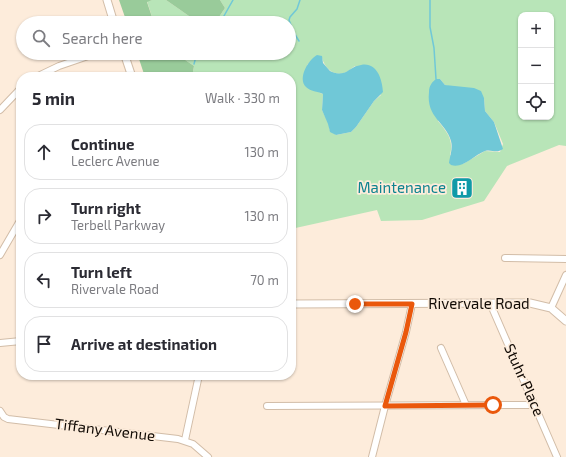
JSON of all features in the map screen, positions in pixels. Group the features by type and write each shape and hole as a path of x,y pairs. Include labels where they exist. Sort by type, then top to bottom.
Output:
{"street":[{"path":"107,0 112,16"},
{"path":"46,72 77,60"},
{"path":"126,60 130,72"},
{"path":"0,110 16,93"},
{"path":"0,255 16,228"},
{"path":"505,258 566,259"},
{"path":"551,308 566,275"},
{"name":"Stuhr Place","path":"490,303 557,457"},
{"name":"Rivervale Road","path":"296,304 530,303 551,308 566,321"},
{"path":"372,457 406,332 412,304"},
{"path":"0,343 16,341"},
{"path":"441,348 466,405"},
{"path":"185,440 198,380"},
{"path":"267,406 535,405"},
{"name":"Tiffany Avenue","path":"0,411 4,417 8,419 185,440 193,444 208,457"}],"green space":[{"path":"119,0 152,0 147,2 152,16 125,16"},
{"path":"166,0 189,16 152,16 147,1"},
{"path":"166,0 220,0 225,8 220,16 189,16"},
{"path":"220,0 566,0 566,146 559,145 507,166 484,201 422,220 381,221 377,210 296,228 296,72 193,72 194,66 185,60 296,60 296,16 220,16 225,8","holes":["322,58 325,65 333,72 340,74 355,66 381,95 374,101 351,132 336,135 329,129 329,124 322,110 323,94 320,93 307,65 310,62","440,79 445,85 484,98 485,111 494,122 503,144 500,152 485,151 463,164 450,155 451,145 449,136 438,121"]},
{"path":"139,60 185,60 194,66 193,72 143,72"}],"water":[{"path":"317,55 322,56 323,63 330,71 333,72 347,72 363,64 373,67 379,75 383,92 374,101 351,132 336,135 330,132 322,110 323,94 310,90 304,83 303,74 305,69 311,60"},
{"path":"436,79 440,79 445,85 474,88 481,91 484,98 485,111 494,122 503,149 498,151 485,151 460,165 455,166 449,163 452,149 451,141 445,129 430,108 429,92 432,83"}],"waterway":[{"path":"224,16 233,0"},
{"path":"291,16 297,9 300,0"},
{"path":"430,0 430,27 434,48 436,79"},
{"path":"296,36 299,41"},
{"path":"194,64 195,60"}],"place":[{"name":"Maintenance","path":"462,188"}],"route":[{"path":"355,304 412,304 406,332 385,406 493,405"}]}
